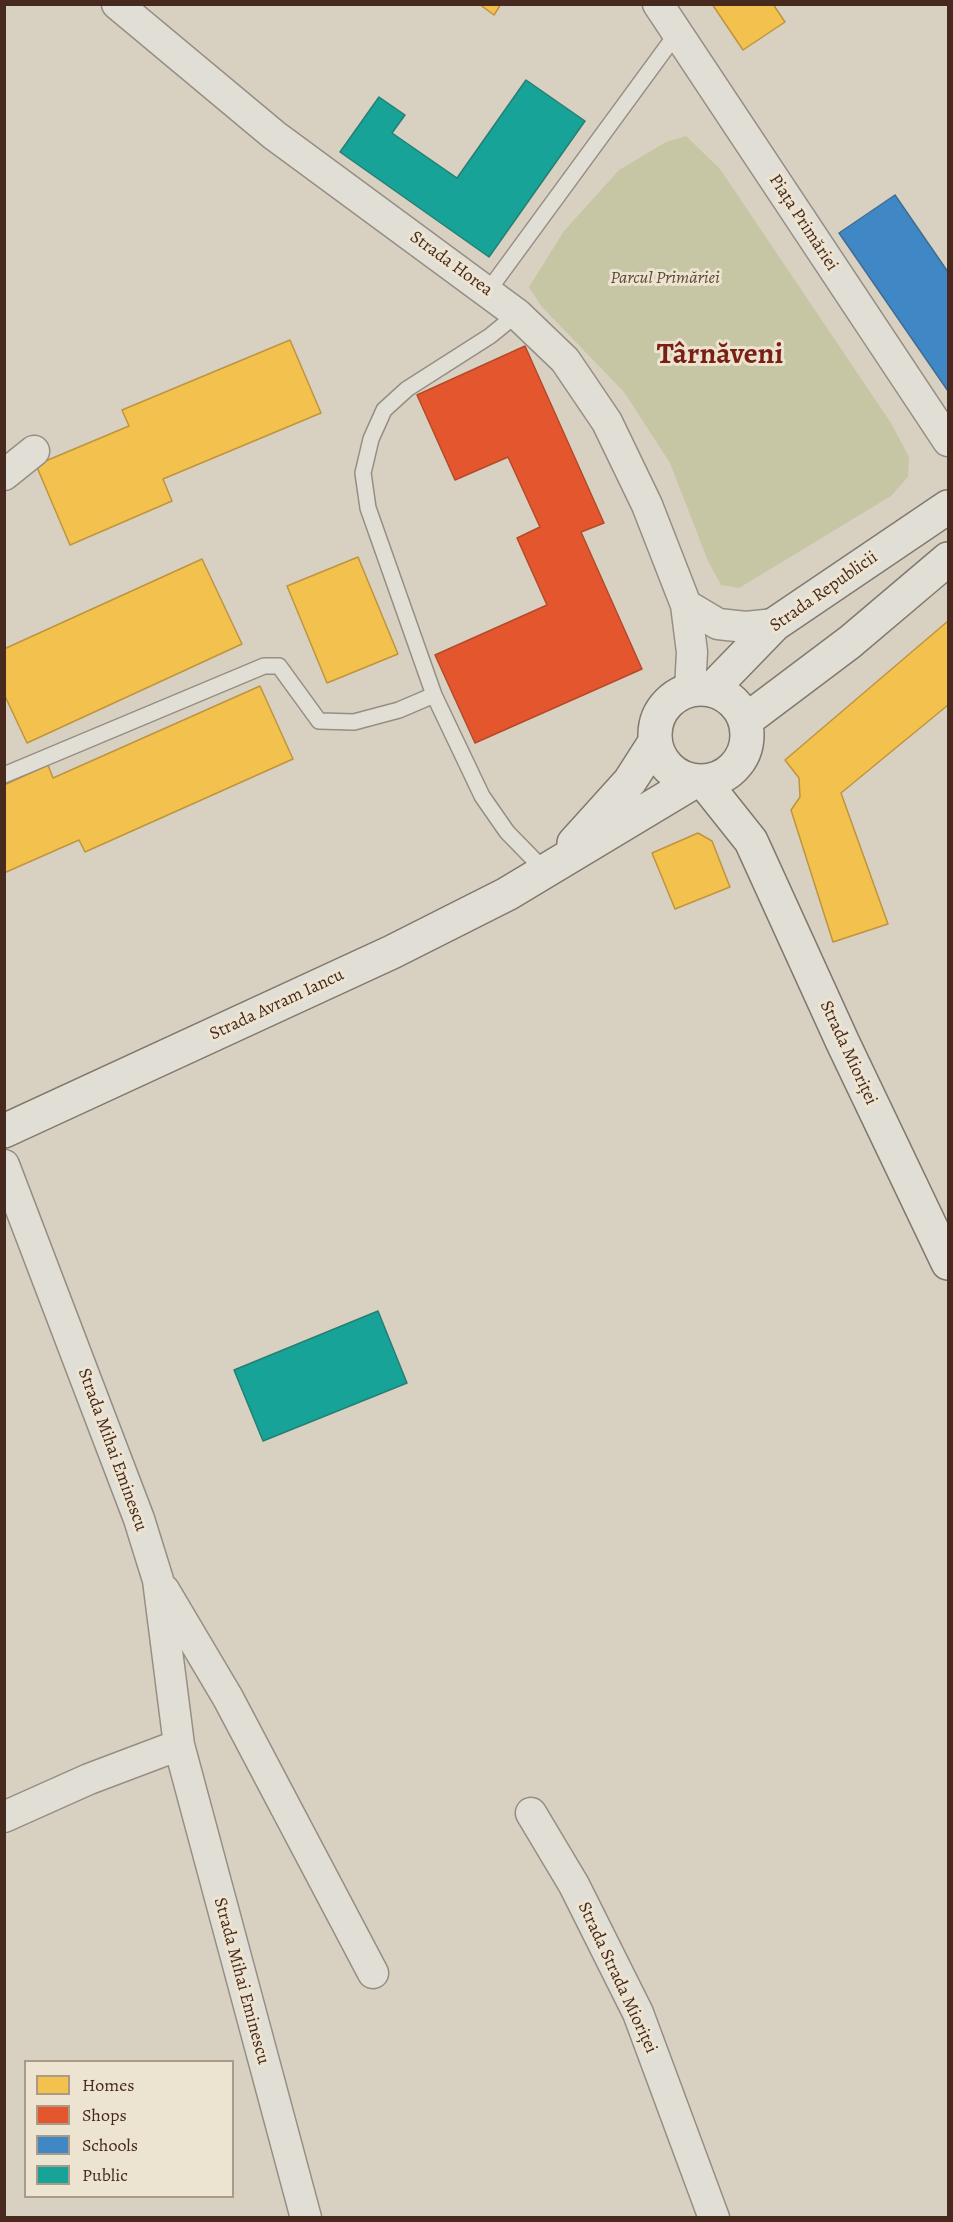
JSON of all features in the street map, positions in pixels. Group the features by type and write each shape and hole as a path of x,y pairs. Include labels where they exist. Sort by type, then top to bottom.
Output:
{"main road":[{"name":"Strada Republicii","path":"700,690 775,624 948,507"},
{"path":"745,721 850,642 948,559"},
{"path":"700,690 726,697 737,707 745,721 747,736 745,750 738,763 729,772 700,781 681,777 668,768 655,742 659,716 677,695 700,690"},
{"name":"Strada Avram Iancu","path":"546,872 630,781 655,742"},
{"name":"Strada Mioriței","path":"738,763 751,841 853,1064 948,1263"},
{"name":"Strada Avram Iancu","path":"4,1131 392,952 546,872 700,781"},
{"name":"Strada Mioriței","path":"700,781 751,841"}],"street":[{"name":"Strada Horea","path":"117,4 274,135 488,291 517,314 566,360 607,422 646,506 686,605 700,690"},
{"name":"Piața Primăriei","path":"658,4 948,441"},
{"path":"4,475 34,451"},
{"path":"686,605 718,624 746,627 775,624"},
{"name":"Strada Mihai Eminescu","path":"4,1165 139,1519 158,1580 178,1745 306,2217"},
{"path":"158,1580 228,1698 373,1973"},
{"path":"4,1817 90,1779 178,1745"},
{"name":"Strada Strada Mioriței","path":"531,1813 574,1885 638,2013 714,2217"}],"lane":[{"path":"488,291 677,33"},
{"path":"517,314 490,336 407,389 384,410 371,440 363,473 368,508 434,695 482,796 507,832 546,872"},
{"path":"4,775 264,666 279,666 319,721 354,722 399,710 434,695"}],"green space":[{"name":"Parcul Primăriei","path":"686,136 720,169 891,423 909,457 908,477 891,496 739,588 721,585 708,561 670,463 624,392 542,307 529,287 564,231 619,170 666,142"}],"building: Homes":[{"path":"479,4 501,4 494,15"},
{"path":"712,4 773,4 785,22 743,50"},
{"path":"290,340 321,413 163,479 172,501 70,545 36,465 129,426 122,410"},
{"path":"358,557 398,654 327,683 287,586"},
{"path":"202,559 242,644 27,743 4,694 4,649"},
{"path":"948,621 948,705 841,793 888,924 833,942 791,810 800,797 799,778 785,760"},
{"path":"260,686 293,759 85,852 79,840 4,873 4,785 48,765 53,778"},
{"path":"698,833 712,841 730,887 675,909 652,853"}],"building: Shops":[{"path":"525,346 604,523 581,532 642,669 475,743 435,655 547,605 517,538 540,527 508,457 455,480 417,395"}],"building: Schools":[{"path":"895,195 948,272 948,391 839,233"}],"building: Public":[{"path":"526,80 585,121 489,257 340,152 379,97 405,115 392,133 457,178"},
{"path":"378,1311 407,1383 263,1441 234,1370"}],"district":[{"name":"Târnăveni","path":"720,356"}]}
